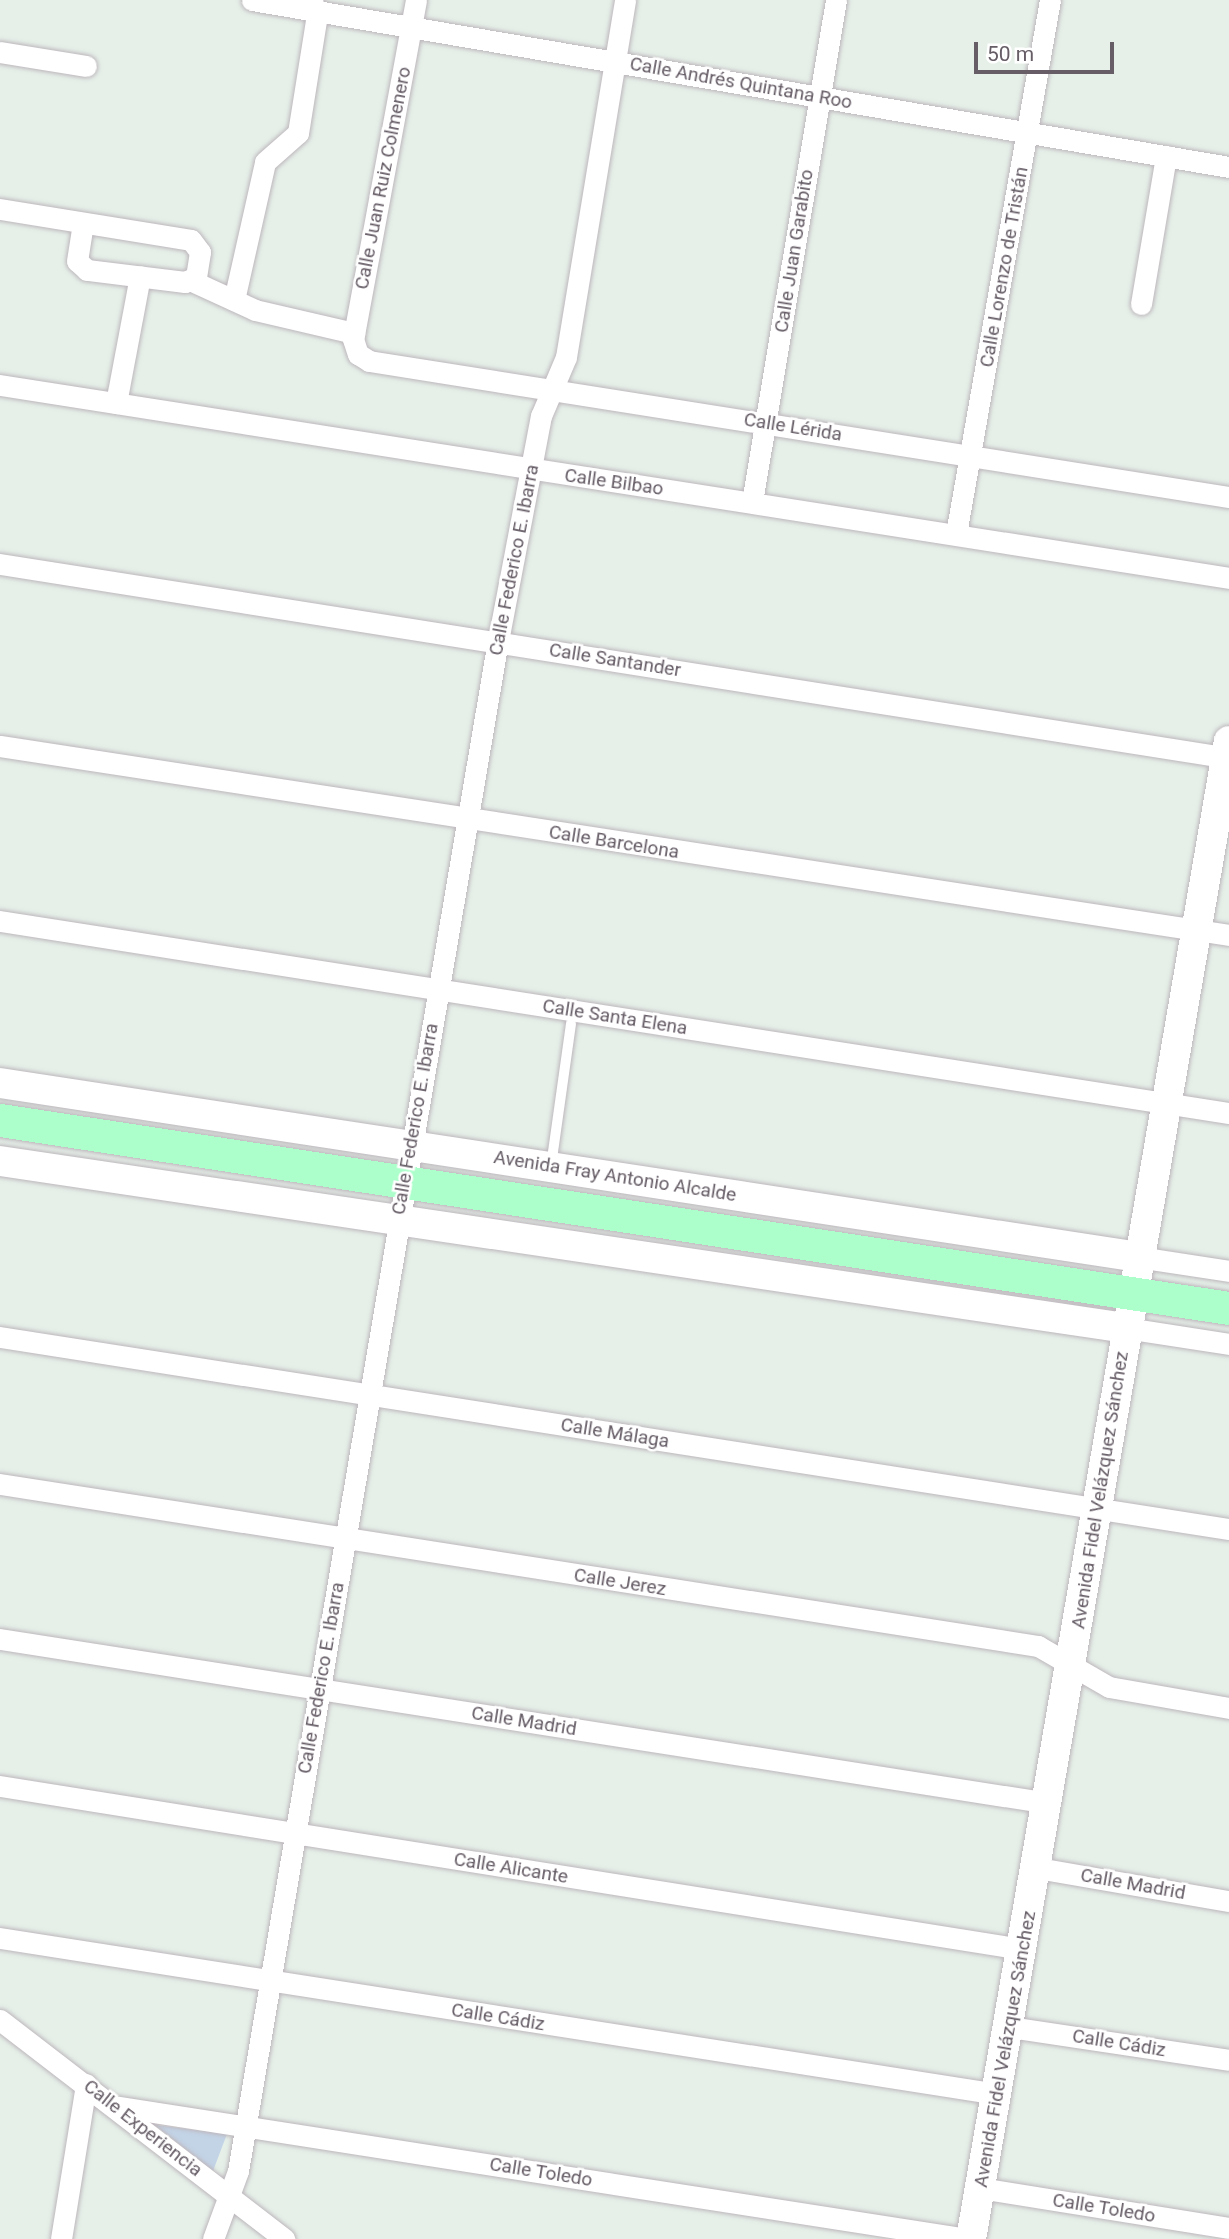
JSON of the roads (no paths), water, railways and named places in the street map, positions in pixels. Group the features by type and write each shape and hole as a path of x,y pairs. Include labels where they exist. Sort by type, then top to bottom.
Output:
{"main road":[{"name":"Avenida Fray Antonio Alcalde","path":"0,1120 1229,1308"}],"street":[{"name":"Calle Andrés Quintana Roo","path":"252,0 313,5 411,27 1229,167"},
{"name":"Calle Juan Ruiz Colmenero","path":"358,354 354,333 416,0"},
{"name":"Calle Federico E. Ibarra","path":"213,2239 227,2194 238,2171 398,1217 498,642 541,416 566,357 625,0"},
{"name":"Calle Juan Garabito","path":"752,502 836,0"},
{"name":"Calle Lorenzo de Tristán","path":"956,534 973,455 1050,0"},
{"path":"234,300 265,162 298,133 313,5"},
{"path":"0,52 86,66"},
{"path":"1140,304 1166,156"},
{"path":"0,209 191,240 200,251 192,281"},
{"path":"83,224 77,261 81,267 192,281 255,310 354,333"},
{"path":"116,403 140,276"},
{"name":"Calle Lérida","path":"358,354 369,361 554,388 1229,497"},
{"name":"Calle Bilbao","path":"0,385 1229,578"},
{"name":"Calle Santander","path":"0,564 1228,752"},
{"name":"Calle Barcelona","path":"0,746 1229,935"},
{"name":"Avenida Fidel Velázquez Sánchez","path":"969,2239 1023,1949 1072,1666 1131,1293 1228,752"},
{"name":"Calle Santa Elena","path":"0,921 1229,1113"},
{"name":"Avenida Fray Antonio Alcalde","path":"0,1083 1229,1271"},
{"path":"0,1161 398,1217 1229,1345"},
{"name":"Calle Málaga","path":"0,1337 1229,1529"},
{"name":"Calle Jerez","path":"0,1484 1038,1646 1109,1687 1229,1709"},
{"name":"Calle Madrid","path":"0,1639 1048,1803"},
{"name":"Calle Alicante","path":"0,1786 1023,1949"},
{"name":"Calle Madrid","path":"1037,1868 1229,1901"},
{"name":"Calle Cádiz","path":"0,1938 997,2094"},
{"name":"Calle Experiencia","path":"0,2020 284,2239"},
{"name":"Calle Cádiz","path":"1009,2027 1229,2060"},
{"path":"61,2239 86,2084"},
{"name":"Calle Toledo","path":"114,2106 969,2239"},
{"name":"Calle Toledo","path":"980,2188 1229,2228"}],"lane":[{"path":"551,1166 571,1023"}]}
